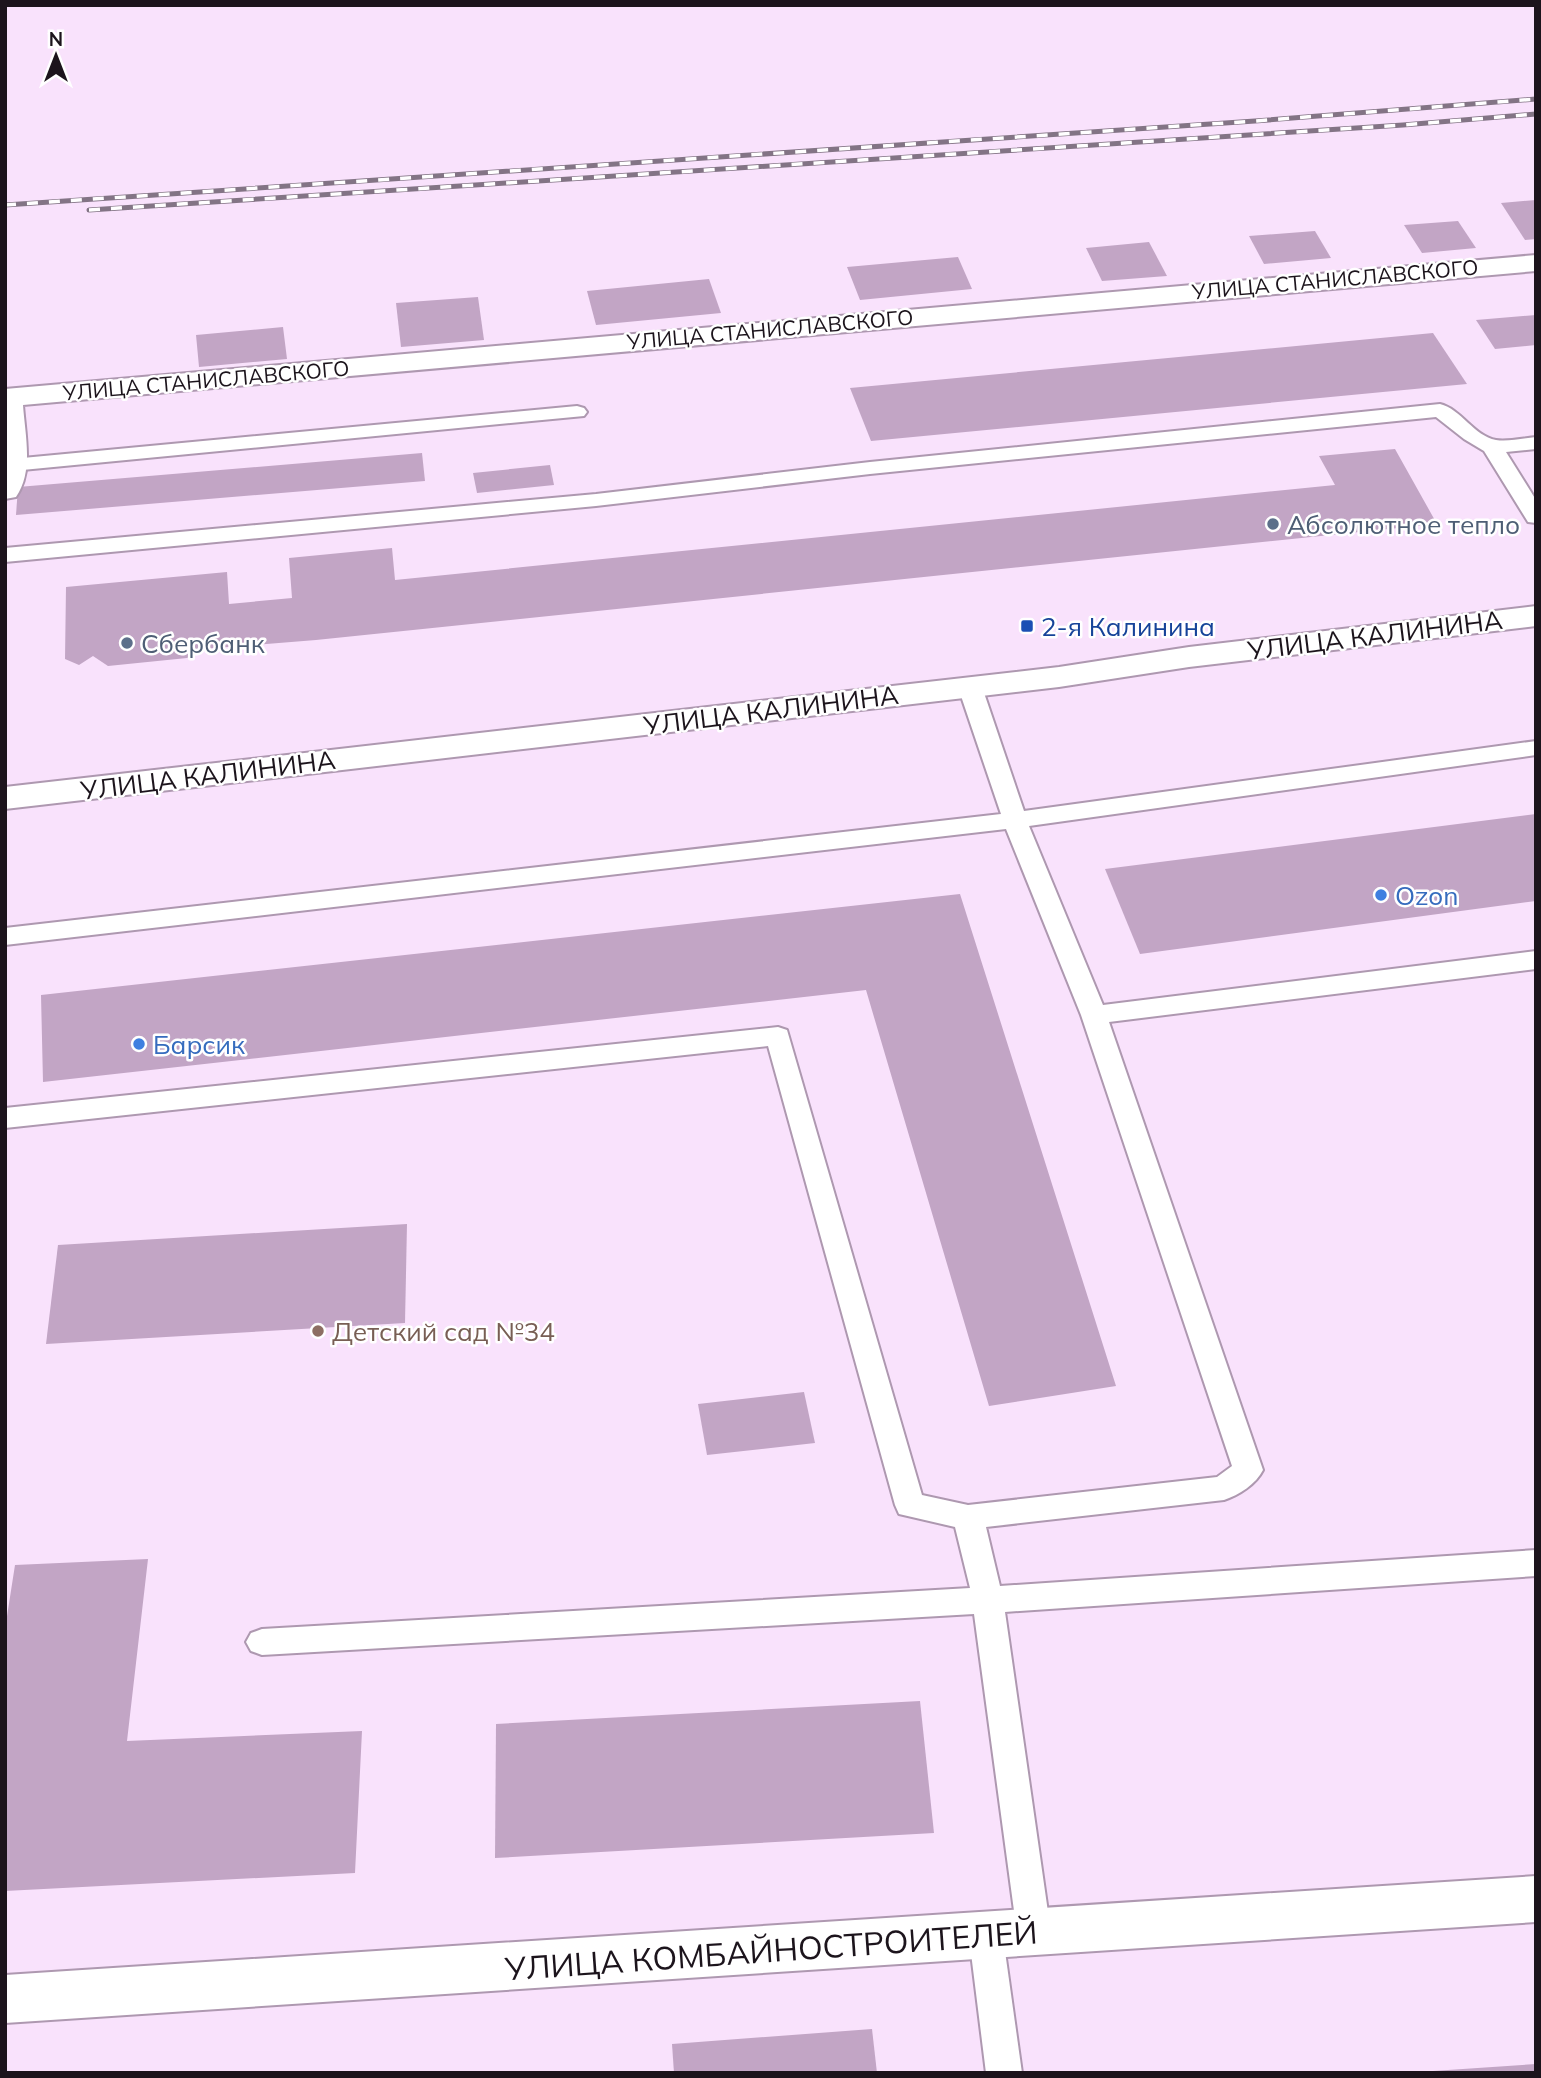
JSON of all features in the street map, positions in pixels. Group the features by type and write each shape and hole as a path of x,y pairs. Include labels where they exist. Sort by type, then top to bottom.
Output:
{"street":[{"name":"УЛИЦА СТАНИСЛАВСКОГО","path":"7,398 1536,263"},
{"path":"7,398 9,477"},
{"name":"УЛИЦА КАЛИНИНА","path":"5,798 970,687 1189,657 1536,616"},
{"name":"УЛИЦА КОМБАЙНОСТРОИТЕЛЕЙ","path":"5,1999 1536,1899"}],"lane":[{"path":"5,554 596,500 870,468 1440,410 1471,435 1492,447 1536,517"},
{"path":"9,477 577,412"},
{"path":"1492,447 1536,443"},
{"path":"5,554 96,530 416,500"},
{"path":"5,1118 778,1035 910,1505 968,1517 1224,1488 1248,1470 1094,1015 1015,820 970,687"},
{"path":"5,937 1015,820 1536,748"},
{"path":"1094,1015 1536,960"},
{"path":"968,1517 988,1600 1010,1935 1004,2073"},
{"path":"262,1642 988,1600 1536,1563"}],"building":[{"path":"1536,200 1536,239 1525,240 1501,203"},
{"path":"1458,221 1476,248 1422,253 1404,225"},
{"path":"1315,231 1331,258 1264,264 1249,236"},
{"path":"1149,242 1167,276 1102,281 1086,248"},
{"path":"958,257 972,289 860,300 847,267"},
{"path":"709,279 721,313 596,325 587,291"},
{"path":"478,297 484,340 401,347 396,303"},
{"path":"1536,315 1536,345 1495,349 1476,320"},
{"path":"283,327 287,359 199,367 196,335"},
{"path":"1433,333 1467,384 871,441 850,388"},
{"path":"1395,449 1437,524 316,640 203,649 187,658 108,666 93,656 79,665 65,659 66,587 227,572 229,604 292,598 289,558 392,548 395,580 1335,485 1319,456"},
{"path":"422,453 425,481 16,515 18,487"},
{"path":"550,465 554,485 477,493 473,473"},
{"path":"1536,814 1536,901 1140,954 1105,869"},
{"path":"960,894 1116,1386 989,1406 866,990 43,1082 41,995"},
{"path":"407,1224 405,1323 46,1344 58,1245"},
{"path":"804,1392 815,1443 707,1455 698,1404"},
{"path":"148,1559 127,1741 362,1731 355,1873 5,1891 5,1629 15,1565"},
{"path":"920,1701 934,1833 495,1858 496,1724"},
{"path":"872,2029 877,2073 674,2073 672,2044"},
{"path":"1536,2064 1536,2073 1433,2073 1433,2071"}],"railway":[{"path":"5,205 1255,121 1536,99"},
{"path":"89,210 1403,125 1536,114"}],"place":[{"name":"Абсолютное тепло","path":"1273,524"},
{"name":"2-я Калинина","path":"1027,626"},
{"name":"Сбербанк","path":"127,643"},
{"name":"Ozon","path":"1381,895"},
{"name":"Барсик","path":"139,1044"},
{"name":"Детский сад №34","path":"318,1331"}]}
